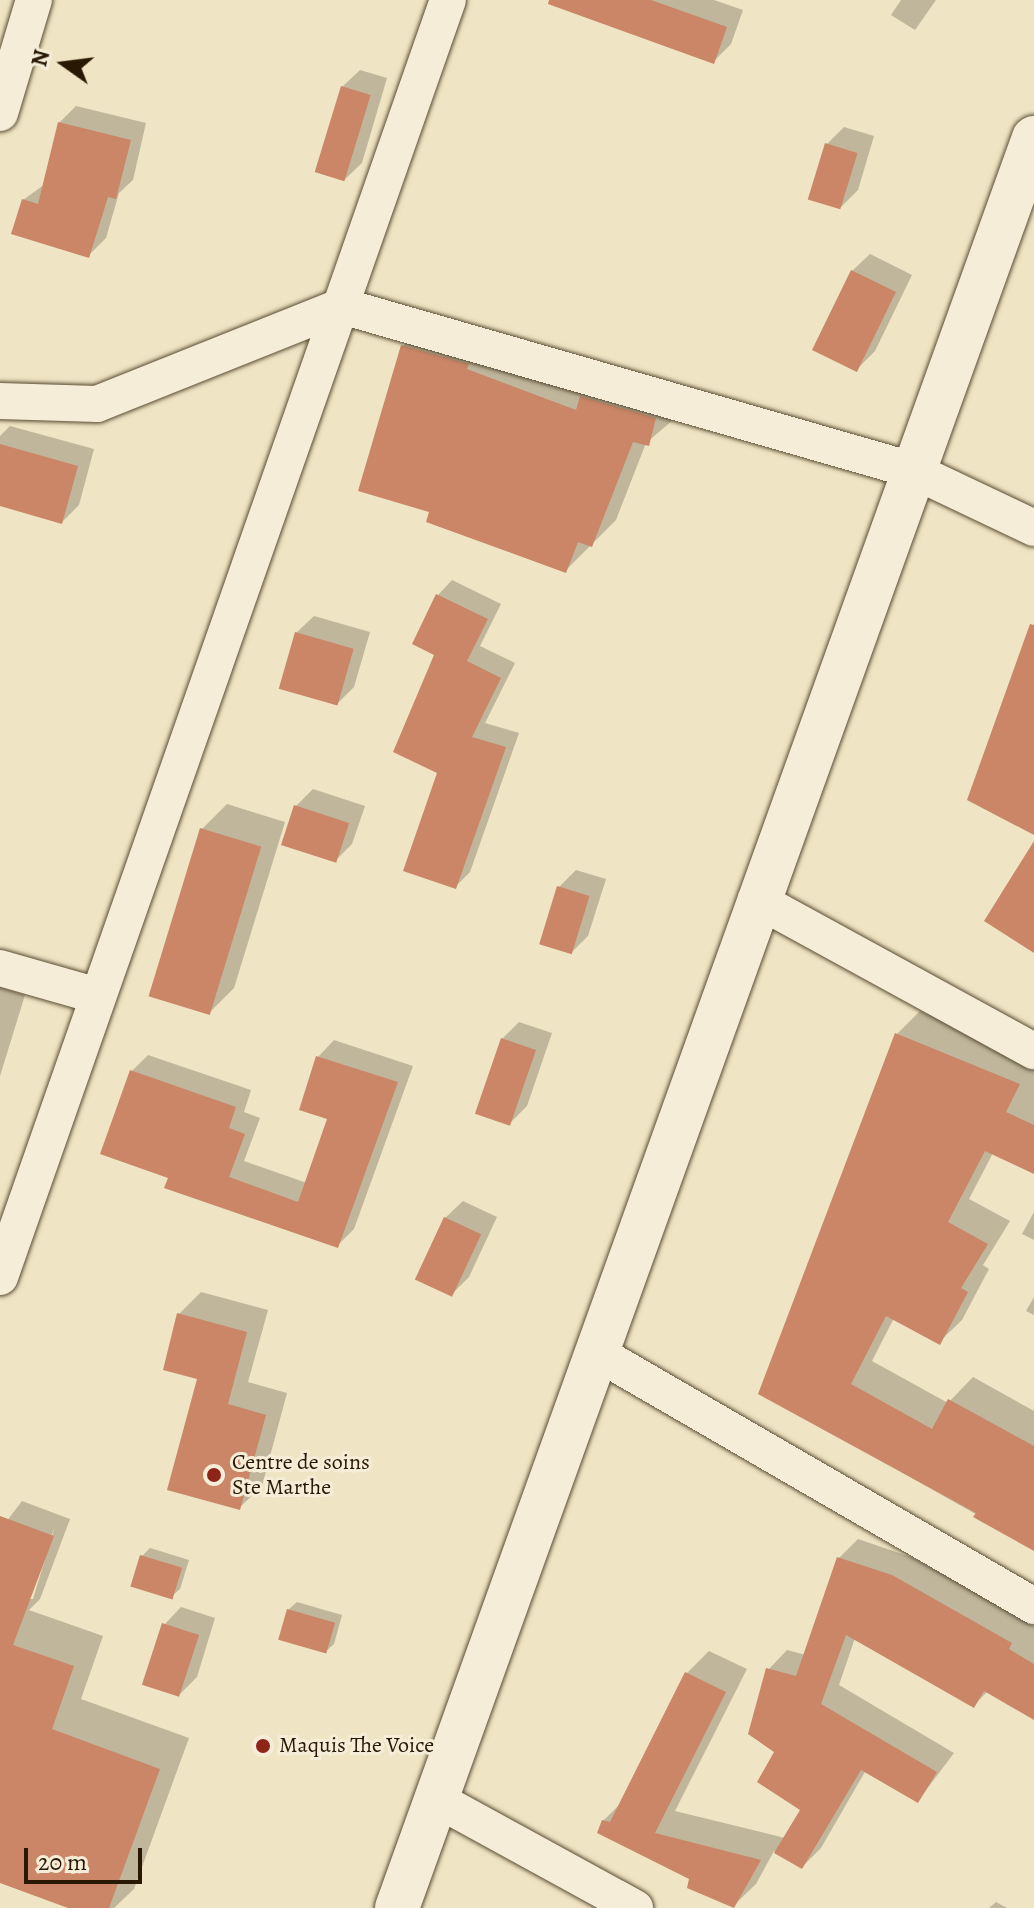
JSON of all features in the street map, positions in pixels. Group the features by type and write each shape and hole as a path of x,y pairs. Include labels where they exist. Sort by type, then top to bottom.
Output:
{"street":[{"path":"0,113 34,0"},
{"path":"0,1277 448,0"},
{"path":"397,1908 599,1354 756,899 1034,138"},
{"path":"0,401 97,404 342,306 912,470 1034,528"},
{"path":"756,899 1034,1051"},
{"path":"0,968 98,996"},
{"path":"599,1354 1034,1606"},
{"path":"436,1799 635,1908"}],"building":[{"path":"549,0 651,0 727,27 714,64 548,4"},
{"path":"341,86 371,95 344,181 315,172"},
{"path":"58,122 131,140 116,199 108,197 89,258 11,234 22,199 38,204"},
{"path":"825,143 858,153 840,209 808,199"},
{"path":"851,270 896,292 857,372 812,350"},
{"path":"401,345 469,364 467,369 576,410 580,396 656,418 649,446 633,442 592,547 578,542 566,573 426,522 429,512 358,491"},
{"path":"0,444 78,466 62,524 0,506"},
{"path":"436,594 488,619 467,661 501,678 472,737 506,747 456,889 403,871 437,773 393,752 434,655 412,644"},
{"path":"1030,624 1034,625 1034,835 967,800"},
{"path":"295,632 354,649 337,706 279,689"},
{"path":"294,805 349,823 336,863 281,845"},
{"path":"200,828 261,847 210,1015 149,996"},
{"path":"1034,841 1034,953 984,921"},
{"path":"557,886 590,896 572,954 539,944"},
{"path":"895,1033 1020,1084 1006,1112 1034,1125 1034,1174 985,1151 948,1222 988,1244 961,1288 968,1292 940,1345 886,1316 851,1384 932,1429 948,1399 1034,1446 1034,1551 973,1517 976,1513 758,1394"},
{"path":"501,1038 536,1050 510,1126 475,1114"},
{"path":"316,1056 398,1082 338,1248 164,1188 168,1178 100,1154 130,1070 236,1107 229,1128 245,1134 229,1177 298,1202 327,1119 299,1110"},
{"path":"444,1217 481,1234 452,1297 415,1280"},
{"path":"177,1313 247,1332 228,1404 266,1415 240,1510 167,1490 197,1379 163,1370"},
{"path":"0,1516 54,1536 13,1645 74,1666 52,1729 160,1769 109,1908 68,1908 0,1883"},
{"path":"140,1555 182,1568 172,1599 130,1587"},
{"path":"837,1557 892,1575 1012,1643 1009,1649 1034,1664 1034,1720 984,1691 974,1708 846,1635 821,1704 937,1772 918,1803 861,1770 802,1869 774,1853 800,1810 757,1782 774,1752 748,1734 766,1668 796,1676"},
{"path":"287,1609 335,1623 326,1654 278,1640"},
{"path":"162,1623 199,1635 179,1697 142,1685"},
{"path":"685,1672 726,1692 655,1833 761,1860 734,1908 687,1888 689,1879 597,1833 602,1820 610,1822"}],"place":[{"name":"Centre de soins Ste Marthe","path":"214,1475"},
{"name":"Maquis The Voice","path":"263,1746"}]}
